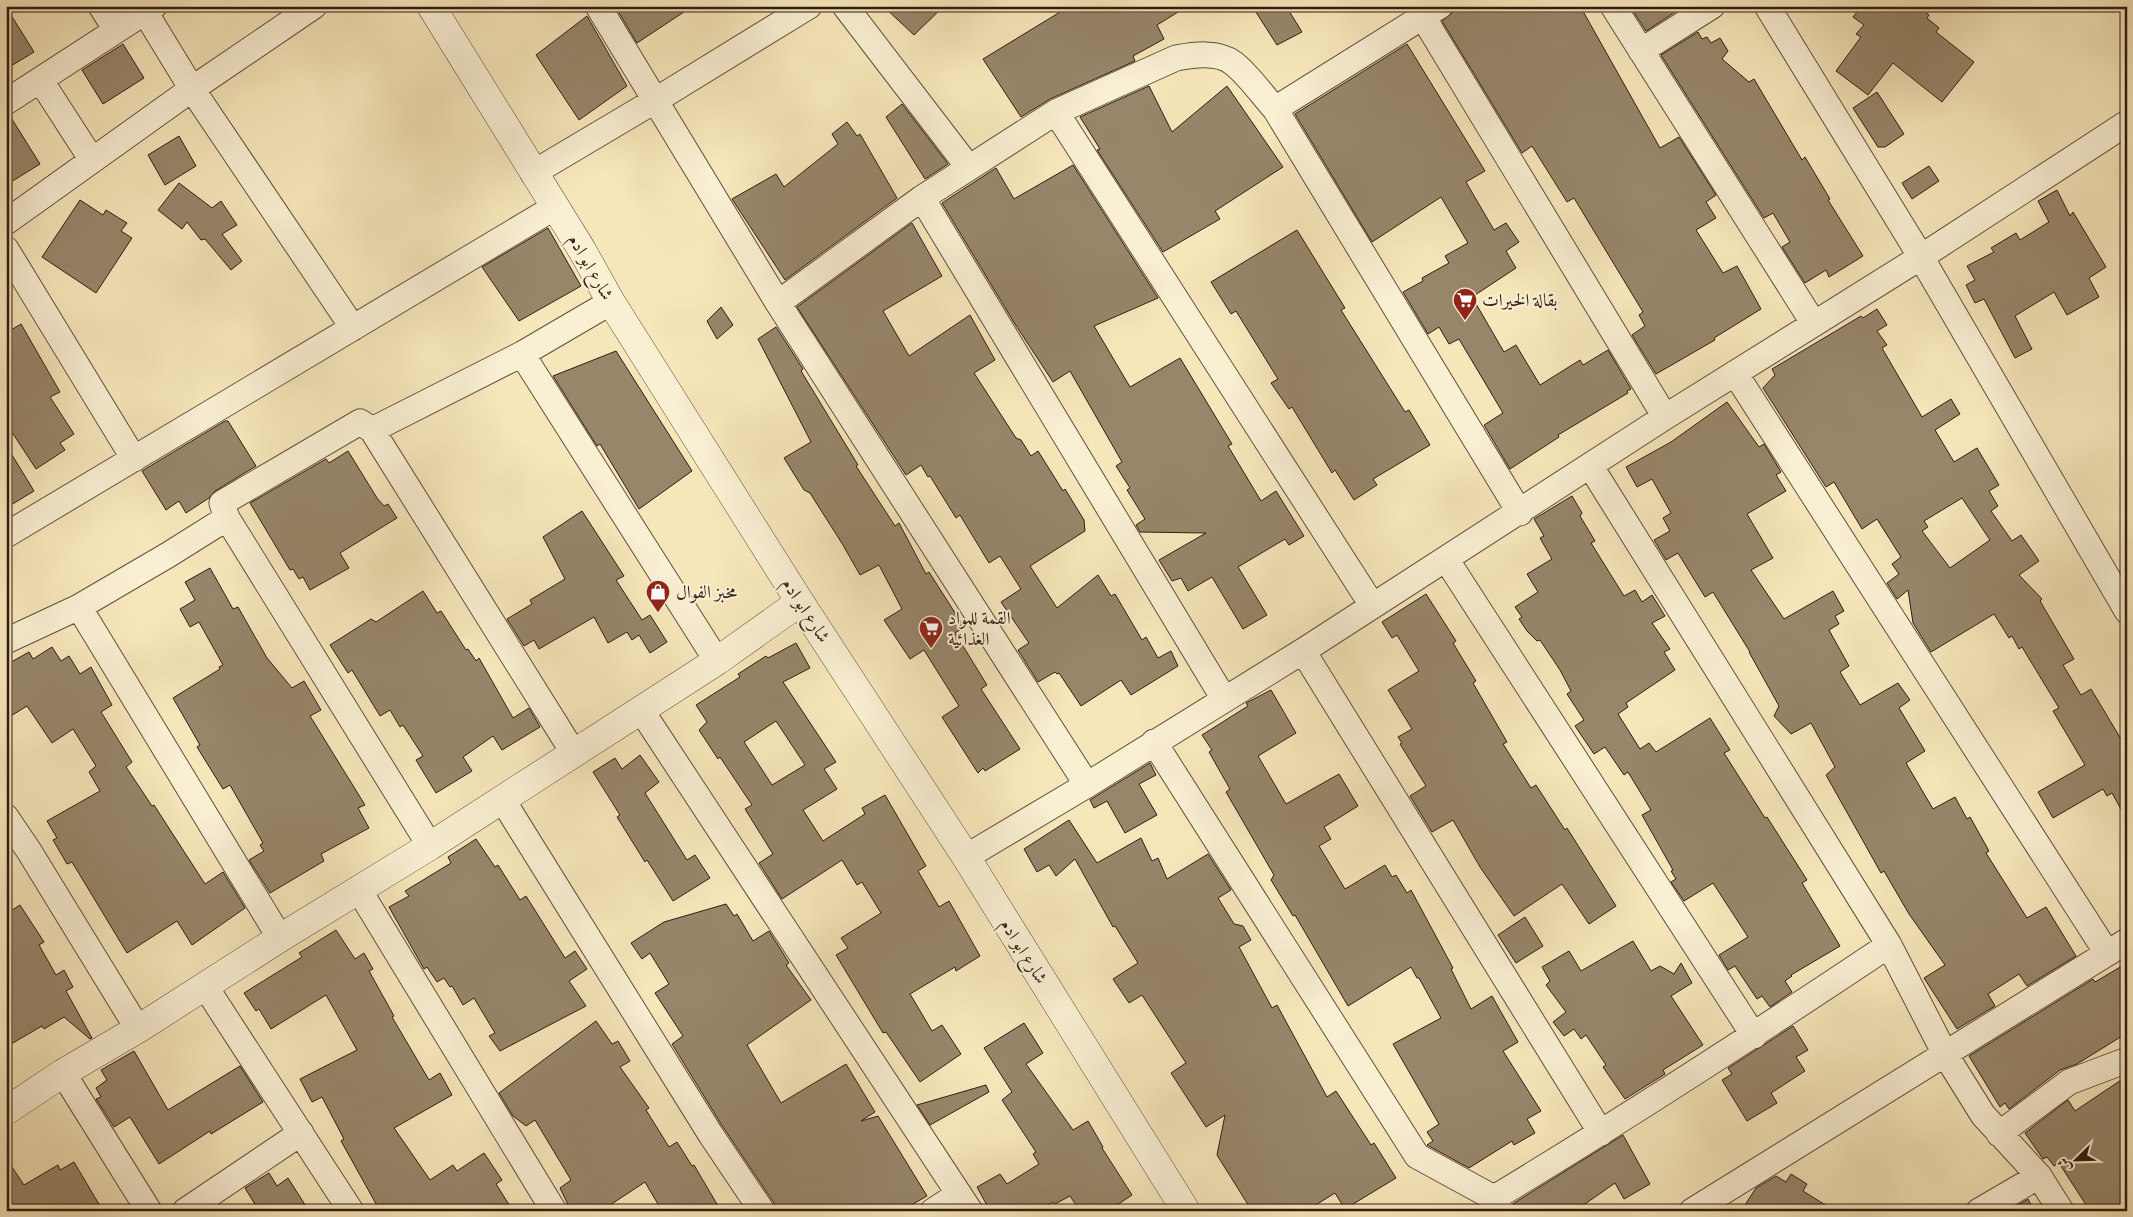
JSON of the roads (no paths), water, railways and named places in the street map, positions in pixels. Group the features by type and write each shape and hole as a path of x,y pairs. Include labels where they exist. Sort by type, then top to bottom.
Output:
{"street":[{"path":"102,6 116,30"},
{"path":"6,222 192,89 314,6"},
{"name":"شارع ابو ادم","path":"430,6 555,207 611,302 800,602 966,857 1186,1211"},
{"path":"598,6 778,303 1086,785"},
{"path":"533,173 809,6"},
{"path":"845,6 969,168"},
{"path":"1613,6 1814,324"},
{"path":"1641,50 1712,6"},
{"path":"1767,6 1922,257 2127,611"},
{"path":"6,102 150,9 192,89 353,328"},
{"path":"1275,109 1431,12 1665,417"},
{"path":"778,303 922,198 1056,112 1176,58 1197,54 1216,57 1232,62 1275,109 1520,513"},
{"path":"41,81 92,160"},
{"path":"1056,112 1372,605"},
{"path":"966,857 1303,651 1372,605 1520,513 1665,417 1922,257 2127,123"},
{"path":"922,198 1224,699"},
{"path":"6,535 555,207"},
{"path":"6,249 134,460"},
{"path":"372,430 522,354 611,302"},
{"path":"522,354 717,661"},
{"path":"1692,1211 2117,947 1736,373"},
{"path":"430,846 227,518 222,503 360,422 372,430 573,752"},
{"path":"1591,467 1889,945 1945,1054 1983,1115 2038,1176 2061,1211"},
{"path":"6,641 79,607 227,518"},
{"path":"1446,559 1754,1036"},
{"path":"6,1111 63,1073 138,1030 280,938 502,800 573,752 717,661 800,602"},
{"path":"79,607 280,938"},
{"path":"1303,651 1601,1133"},
{"path":"641,710 965,1202 933,1211"},
{"path":"1154,742 1417,1156 1498,1204 1601,1133 1754,1036 1889,945"},
{"path":"502,800 711,1135 762,1211"},
{"path":"6,817 29,850 138,1030"},
{"path":"360,890 554,1211"},
{"path":"205,986 351,1211"},
{"path":"1999,1134 2069,1082 2127,1060"},
{"path":"63,1073 149,1211"},
{"path":"185,1211 301,1133"},
{"path":"1979,1211 2038,1176"}],"place":[{"name":"بقالة الخيرات","path":"1465,321"},
{"name":"مخبز الفوال","path":"658,613"},
{"name":"القمة للمواد الغذائية","path":"931,649"}]}
